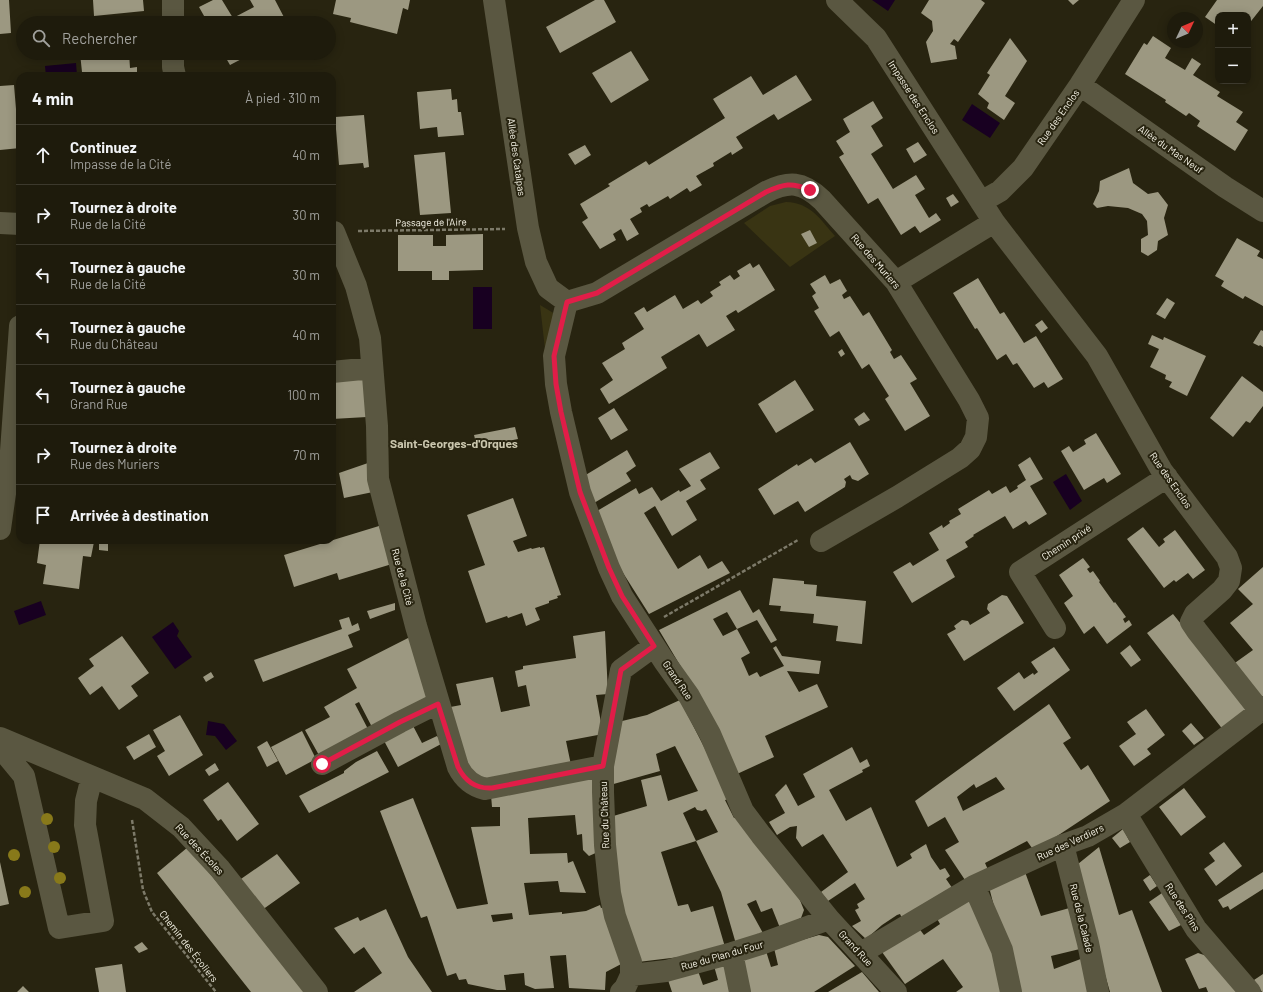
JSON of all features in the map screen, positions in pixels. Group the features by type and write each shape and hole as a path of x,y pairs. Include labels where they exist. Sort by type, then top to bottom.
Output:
{"street":[{"path":"173,0 173,16"},
{"name":"Allée des Catalpas","path":"494,0 528,228 536,262 548,288 567,302"},
{"name":"Impasse des Enclos","path":"837,0 876,38 982,202"},
{"name":"Rue des Enclos","path":"1134,0 1080,85 1023,168 1000,191 982,202 994,222 1098,356 1167,477 1227,557 1232,568 1229,581 1222,590 1195,614 1192,622 1197,631 1262,710"},
{"path":"173,60 174,72"},
{"name":"Allée du Mas Neuf","path":"1080,85 1263,211"},
{"name":"Rue des Muriers","path":"567,302 597,293 766,192 786,184 801,186 816,194 896,282 969,400 978,418 976,437 970,449 960,458 821,541"},
{"path":"896,282 994,222"},
{"path":"0,223 16,224"},
{"name":"Rue de la Cité","path":"336,239 356,286 370,338 377,426 378,479 438,704 458,767 462,775 479,788 492,788 603,766"},
{"name":"Grand Rue","path":"567,302 554,356 556,384 561,412 580,492 622,596 689,696 710,734 743,811 829,919 896,992"},
{"path":"336,372 372,368"},
{"path":"0,529 11,451 16,382"},
{"name":"Chemin privé","path":"1055,628 1020,572 1167,477"},
{"name":"Rue du Château","path":"626,987 631,962 615,916 610,893 605,845 603,766 621,670 649,638"},
{"path":"322,764 400,722 438,704"},
{"name":"Rue des Verdiers","path":"861,953 974,886 1063,845 1088,836 1126,814 1262,710"},
{"name":"Rue des Écoles","path":"0,738 145,799 181,827 220,869 317,992"},
{"path":"0,747 24,776 59,928 102,921 86,825 86,801 92,776"},
{"name":"Rue des Pins","path":"1126,814 1196,929 1250,992"},
{"name":"Rue de la Calade","path":"1063,845 1088,943 1098,992"},
{"path":"974,886 1002,950 1011,992"},
{"name":"Rue du Plan du Four","path":"626,987 666,971 761,944 829,919"},
{"path":"732,953 740,992"}],"path":[{"name":"Passage de l'Aire","path":"336,232 528,228"},
{"path":"649,638 797,540 821,541"},
{"name":"Chemin des Écoliers","path":"128,792 143,890 152,912 216,992"}],"shaded area":[{"path":"872,0 895,0 888,11"},
{"path":"76,63 77,72 46,72 45,66"},
{"path":"972,104 1000,123 990,138 962,120"},
{"path":"786,202 802,205 809,209 835,236 790,267 744,223 770,206"},
{"path":"473,287 492,287 492,329 473,329"},
{"path":"540,305 555,314 546,358"},
{"path":"1066,474 1082,501 1070,510 1053,482"},
{"path":"41,601 46,615 19,625 14,611"},
{"path":"173,622 179,631 177,636 192,657 175,669 152,637"},
{"path":"208,721 224,724 237,741 226,750 215,736 206,735"}],"building":[{"path":"0,0 9,0 11,33 0,34"},
{"path":"93,0 143,0 144,11 94,16"},
{"path":"213,0 222,0 232,16 204,16 199,7"},
{"path":"250,0 275,0 283,16 237,16 254,7"},
{"path":"336,0 410,0 408,10 403,8 397,34 350,22 351,18 333,14"},
{"path":"595,0 604,0 616,22 560,53 546,27"},
{"path":"929,0 981,0 985,3 958,42 954,39 950,44 955,46 957,59 931,63 926,42 933,31 932,21 921,13"},
{"path":"1068,0 1079,0 1073,5"},
{"path":"1217,0 1263,0 1263,6 1251,21 1251,12 1215,12 1215,24 1205,17"},
{"path":"1153,36 1167,45 1167,48 1171,48 1165,58 1185,70 1192,58 1201,64 1193,75 1220,92 1217,96 1243,112 1236,122 1248,130 1235,151 1197,126 1200,121 1189,113 1186,116 1165,102 1166,100 1125,74 1144,43 1147,45"},
{"path":"1010,38 1027,61 1005,96 1015,103 1004,120 987,108 989,103 978,94 990,75 987,73"},
{"path":"631,51 649,80 611,103 592,73"},
{"path":"81,60 129,60 130,68 137,67 137,72 82,72"},
{"path":"227,60 240,60 230,65"},
{"path":"796,75 812,100 778,120 774,114 736,137 743,148 732,155 731,152 713,163 714,166 696,176 702,185 690,192 687,188 670,199 668,196 649,207 647,204 640,208 642,212 630,219 639,234 627,241 621,229 613,234 616,240 600,249 582,222 588,218 580,204 610,186 608,184 646,161 649,165 725,118 713,99 751,76 763,95"},
{"path":"14,85 16,109 16,148 0,150 0,86"},
{"path":"451,89 452,100 457,99 458,112 461,112 464,135 438,137 437,127 420,129 417,92"},
{"path":"873,101 883,118 871,126 883,146 871,154 893,189 916,175 925,189 915,195 929,218 936,213 941,220 920,233 915,226 901,235 878,198 868,204 839,157 844,154 836,141 850,132 843,119"},
{"path":"364,115 369,167 364,168 363,163 339,165 336,117"},
{"path":"918,142 927,155 914,163 906,149"},
{"path":"585,145 591,155 575,165 568,154"},
{"path":"445,152 451,213 420,215 414,155"},
{"path":"1129,168 1133,183 1148,194 1158,192 1168,205 1164,218 1168,235 1158,241 1157,250 1148,256 1141,252 1141,239 1148,235 1147,221 1142,214 1128,208 1108,206 1097,208 1093,204 1099,191 1100,181"},
{"path":"953,194 959,202 951,207 946,198"},
{"path":"810,230 817,243 809,247 801,234"},
{"path":"483,234 483,270 449,271 449,280 432,280 432,271 398,271 398,235 433,235 433,246 446,246 446,235"},
{"path":"1237,238 1260,251 1257,256 1263,259 1263,306 1245,296 1243,299 1221,286 1224,281 1215,276"},
{"path":"750,263 753,268 759,264 775,290 738,313 736,310 726,316 735,330 707,347 699,334 661,357 667,368 609,404 600,389 613,380 602,363 625,349 622,343 644,329 634,313 644,307 647,312 675,295 683,309 698,300 701,304 713,296 710,292 721,285 719,282 730,275 734,280 740,276 737,271"},
{"path":"825,275 830,284 840,279 847,291 842,295 844,299 850,296 863,316 869,312 892,350 890,352 894,359 901,355 917,379 910,383 930,416 905,431 885,399 889,396 869,364 862,369 839,331 830,337 814,311 819,308 812,296 816,293 810,284"},
{"path":"978,278 1000,314 1004,312 1024,343 1036,336 1063,379 1048,388 1044,382 1034,388 1017,363 1013,365 1006,354 997,360 977,328 975,329 953,293"},
{"path":"1167,298 1175,303 1165,319 1156,314"},
{"path":"1042,320 1048,328 1041,333 1035,325"},
{"path":"1261,330 1263,331 1263,347 1253,343"},
{"path":"1152,335 1163,340 1164,337 1206,356 1187,396 1169,387 1172,382 1165,379 1166,375 1150,367 1159,349 1148,344"},
{"path":"842,349 845,354 841,357 838,352"},
{"path":"1242,376 1263,392 1263,406 1250,423 1246,421 1233,437 1210,418"},
{"path":"366,377 367,417 336,419 336,379"},
{"path":"795,380 814,410 776,433 758,404"},
{"path":"614,408 628,430 611,440 598,418"},
{"path":"864,412 870,420 859,426 854,419"},
{"path":"515,427 518,439 477,447 474,435"},
{"path":"1096,433 1121,474 1107,483 1104,478 1084,490 1061,451 1069,446 1073,452 1086,444 1084,440"},
{"path":"850,442 869,474 858,481 852,479 850,475 844,479 846,482 845,487 805,512 798,501 774,515 758,489 797,464 798,466 811,458 815,463"},
{"path":"627,450 636,466 626,473 631,481 594,503 584,476"},
{"path":"710,452 720,468 700,480 706,489 686,501 697,520 672,536 655,506 644,513 678,569 700,555 708,569 722,561 730,573 649,614 618,565 597,511 636,488 639,494 652,487 661,501 679,490 680,492 691,486 679,469"},
{"path":"1030,457 1043,479 1030,486 1047,514 1029,525 1026,521 1013,529 1005,516 973,535 974,536 965,542 968,547 946,560 955,577 912,603 893,572 910,562 913,566 939,550 929,533 942,525 943,528 950,523 949,521 961,514 958,509 989,490 992,494 1006,486 1010,493 1018,488 1017,486 1026,480 1018,465"},
{"path":"368,463 373,492 344,498 339,473"},
{"path":"513,498 527,536 513,541 518,552 531,548 544,547 561,595 557,596 558,598 549,601 549,603 535,608 540,620 526,626 522,613 486,623 468,571 485,565 467,515"},
{"path":"379,526 392,564 339,580 337,573 294,587 284,555 320,544 336,544 336,539"},
{"path":"1143,527 1159,547 1165,542 1163,539 1175,530 1205,570 1193,579 1188,573 1176,582 1174,580 1164,588 1127,539"},
{"path":"39,544 94,544 91,557 83,556 79,589 43,584 46,565 37,563"},
{"path":"99,544 108,544 108,551 99,550"},
{"path":"1083,558 1090,567 1087,569 1090,573 1093,571 1114,603 1115,602 1126,617 1123,619 1125,623 1129,620 1132,625 1107,644 1094,626 1084,634 1064,603 1073,596 1059,575"},
{"path":"1263,567 1263,696 1259,699 1232,665 1253,650 1230,623 1253,604 1238,589"},
{"path":"773,578 804,581 804,584 817,585 816,596 866,601 862,644 836,641 838,626 813,623 814,614 780,611 781,606 769,605"},
{"path":"740,590 753,613 759,609 777,640 771,643 757,620 737,629 750,653 741,658 749,676 757,672 760,677 784,666 773,648 776,646 782,656 821,661 819,674 787,671 799,692 817,684 828,707 765,736 774,757 737,774 690,682 659,630","holes":["727,612 737,629 723,636 713,619"]},
{"path":"1002,595 1007,596 1024,623 964,661 947,634 956,629 954,626 962,620 968,621 970,625 990,613 987,609 988,604"},
{"path":"395,603 395,610 370,619 367,611"},
{"path":"1173,614 1250,710 1224,731 1147,633"},
{"path":"349,617 352,626 358,623 360,630 348,635 353,647 263,682 254,660 342,629 339,620"},
{"path":"605,631 608,694 596,695 603,734 566,741 571,765 489,782 472,775 445,708 461,705 456,684 493,677 501,712 530,706 526,685 518,687 515,671 523,669 523,666 576,658 573,636"},
{"path":"122,636 149,673 131,686 138,696 119,710 102,686 90,695 78,678 94,666 89,659"},
{"path":"412,636 432,698 373,729 359,702 355,704 369,731 320,757 305,730 330,717 324,707 357,688 347,669"},
{"path":"1130,645 1141,660 1131,667 1120,653"},
{"path":"1054,647 1070,670 1014,711 997,688 1019,672 1024,679 1033,673 1034,675 1038,672 1031,662"},
{"path":"211,672 214,677 206,682 203,677"},
{"path":"680,700 722,782 729,799 725,800 734,818 738,817 797,893 804,910 801,918 780,928 772,908 761,912 756,900 747,904 764,935 736,944 721,892 696,841 661,852 678,906 688,904 691,912 713,906 725,947 696,955 638,962 624,922 610,817 647,806 641,780 661,775 668,801 698,791 675,746 656,754 660,771 610,785 618,722 647,715","holes":["695,807 697,810 702,811 706,809 718,832 696,841 683,813"]},
{"path":"1049,704 1071,738 1063,743 1081,770 1088,765 1110,801 1042,846 1032,848 1027,841 985,863 989,872 967,883 945,850 959,842 945,817 928,827 915,801","holes":["996,777 1005,789 963,811 957,797 974,784 976,788"]},
{"path":"1146,709 1165,735 1147,749 1151,754 1134,766 1119,746 1136,734 1127,722"},
{"path":"180,715 203,755 169,776 157,756 165,751 153,730"},
{"path":"411,722 422,743 437,736 443,743 398,767 382,737"},
{"path":"1191,723 1204,738 1194,745 1182,731"},
{"path":"302,731 316,759 286,775 271,747"},
{"path":"149,734 156,747 134,760 126,747"},
{"path":"267,741 278,761 267,767 257,747"},
{"path":"852,747 860,763 867,759 870,766 862,770 863,772 829,790 846,821 871,807 897,867 912,858 910,854 926,844 931,857 940,870 945,868 950,876 946,879 955,892 902,918 900,914 897,915 882,925 866,939 852,926 861,921 855,910 859,908 857,904 865,899 855,883 828,901 821,892 848,872 823,834 802,847 796,838 797,826 790,827 777,835 769,822 785,813 775,795 786,784 798,806 815,797 803,774"},
{"path":"377,751 389,772 309,813 299,796 344,773 344,771 356,762"},
{"path":"215,763 219,770 209,776 205,770"},
{"path":"595,774 600,851 589,856 583,850 582,834 577,835 575,815 528,818 530,854 567,853 568,863 573,861 586,893 560,892 558,881 524,883 529,915 562,912 562,914 586,911 600,905 601,908 604,907 625,962 606,972 605,990 569,988 566,955 550,956 554,988 535,989 525,985 524,973 504,975 506,990 497,990 468,984 466,979 459,980 456,973 447,976 427,916 421,918 380,811 413,798 457,909 488,904 471,827 500,826 500,807 492,807 491,795","holes":["512,913 513,919 493,922 491,915"]},
{"path":"228,782 259,824 237,841 221,819 218,821 203,800"},
{"path":"1184,788 1206,817 1181,836 1159,807"},
{"path":"1123,829 1130,842 1120,848 1112,838"},
{"path":"1224,842 1242,866 1216,886 1204,869 1215,861 1209,853"},
{"path":"188,847 307,992 251,992 157,873"},
{"path":"1099,847 1119,915 1132,910 1162,992 1110,992 1076,875 1078,864"},
{"path":"277,854 300,883 262,910 238,881"},
{"path":"0,862 9,904 0,906"},
{"path":"1025,872 1041,916 1073,907 1084,948 1051,956 1054,969 1086,957 1093,992 1016,992 989,887"},
{"path":"1263,872 1263,889 1230,910 1228,906 1223,908 1218,900"},
{"path":"1150,875 1157,886 1150,891 1143,880"},
{"path":"1162,893 1181,925 1169,931 1149,902"},
{"path":"966,895 993,940 1008,992 956,992 963,987 943,959 905,984 882,952 918,927 924,935 940,924 935,915"},
{"path":"386,909 408,957 432,992 354,992 382,973 364,947 354,954 334,928 358,917 360,921"},
{"path":"819,935 828,937 855,966 814,992 744,992 738,958 766,951 771,967 778,965 774,948"},
{"path":"142,942 148,949 139,953 134,947"},
{"path":"1198,953 1207,956 1238,992 1208,992 1206,987 1199,989 1185,959"},
{"path":"729,961 735,992 672,992 668,980 698,971 703,985 718,980 714,966"},
{"path":"122,964 126,992 99,992 95,968"},
{"path":"862,972 879,992 828,992"},
{"path":"1263,974 1263,992 1262,992 1254,980"},
{"path":"23,986 29,992 17,992"}],"district":[{"name":"Saint-Georges-d'Orques","path":"454,443"}],"route":[{"path":"322,764 400,722 438,704 458,767 462,775 479,788 492,788 603,766 621,670 654,646 622,596 609,568 580,492 561,412 556,384 554,356 567,302 597,293 766,192 779,186 792,184 810,190"}]}
